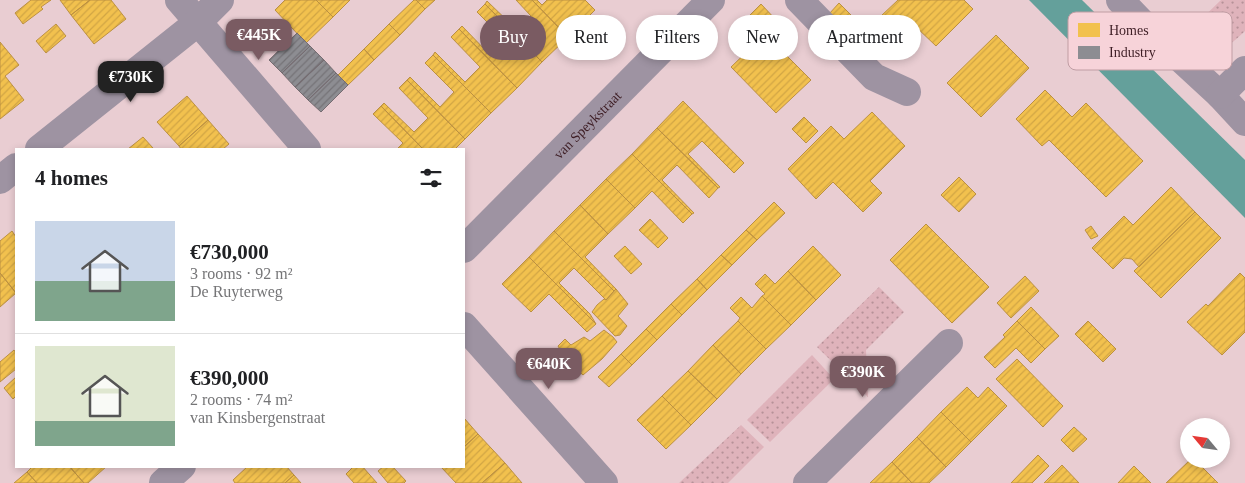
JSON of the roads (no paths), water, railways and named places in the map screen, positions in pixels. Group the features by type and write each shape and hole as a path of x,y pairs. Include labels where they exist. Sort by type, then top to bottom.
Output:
{"street":[{"path":"179,0 306,148"},
{"path":"40,148 197,23 220,0"},
{"name":"van Speykstraat","path":"465,248 711,0"},
{"path":"798,0 874,77 907,92"},
{"path":"1120,0 1132,12"},
{"path":"1193,70 1245,122"},
{"path":"1220,95 1245,70"},
{"path":"0,180 15,168"},
{"path":"465,327 604,483"},
{"path":"807,483 949,343"},
{"path":"163,483 180,468"}],"water":[{"path":"1029,0 1082,0 1094,12 1068,12 1068,39"},
{"path":"1098,70 1153,70 1245,160 1245,218"}]}
